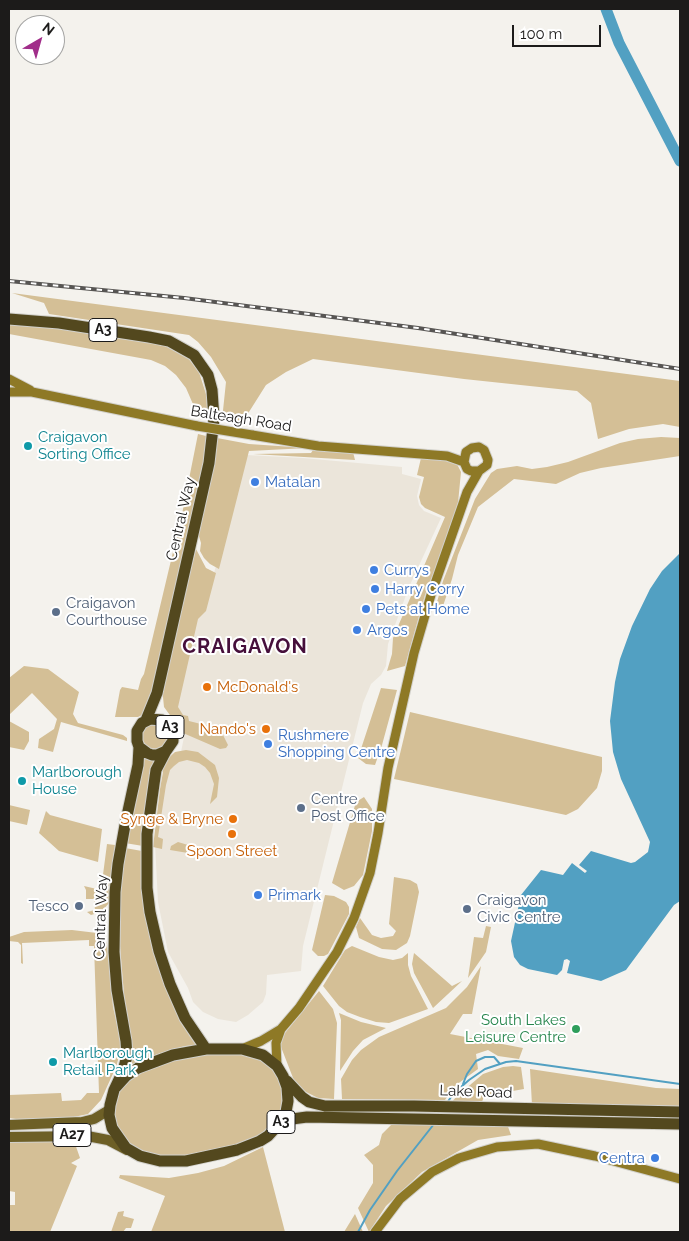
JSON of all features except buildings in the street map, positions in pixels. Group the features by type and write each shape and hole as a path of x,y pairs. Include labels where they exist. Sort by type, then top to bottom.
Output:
{"highway":[{"name":"Central Way","path":"9,319 59,323 149,336 169,341 194,355 208,375 212,390 214,419 209,463 157,693 146,720"},
{"name":"Central Way","path":"157,693 162,715 166,722"},
{"name":"A3","path":"166,751 152,755 139,747 137,732 146,720 158,718 166,722 172,729 173,735 173,741 156,770 147,834 147,888 150,912 159,951 170,984 185,1018 206,1049"},
{"name":"Central Way","path":"116,1087 126,1064 127,1048 115,967 115,892 124,826 138,765 139,747"},
{"name":"A3","path":"109,1110 116,1087 132,1072 148,1063 173,1055 206,1049 242,1049 263,1055 280,1071 287,1087 288,1101 286,1112 280,1123 268,1136 260,1141 220,1155 186,1161 160,1161 132,1153"},
{"name":"Lake Road","path":"280,1071 296,1093 309,1102 325,1106 445,1106 680,1112"},
{"path":"109,1110 112,1128 116,1136 132,1153"},
{"name":"Lake Road","path":"280,1123 292,1118 307,1117 680,1124"}],"main road":[{"name":"A27","path":"9,1125 82,1122 94,1119 109,1110"},
{"name":"A27","path":"9,1137 74,1135 101,1138 116,1143 132,1153"}],"street":[{"name":"Balteagh Road","path":"9,379 32,392"},
{"name":"Balteagh Road","path":"9,392 32,392 197,426 355,449 448,456 466,452"},
{"path":"466,465 471,471 484,469 488,460 484,450 476,447 466,452 466,465 467,492"},
{"name":"Balteagh Road","path":"448,456 466,465"},
{"path":"280,1071 276,1042 281,1029 310,992 337,952 354,918 370,873 388,768 410,668 431,595 467,492 479,471"},
{"path":"242,1049 262,1041 281,1029"},
{"path":"375,1232 382,1220 400,1199 432,1172 445,1164 473,1153 523,1144 538,1144 595,1156 680,1179"}],"shaded area":[{"path":"12,293 680,381 680,427 663,424 629,429 598,439 591,403 577,391 464,379 313,359 286,372 266,385 242,423 222,420 226,382 211,357 189,335 49,314 44,303"},
{"path":"9,324 79,329 175,347 188,358 199,372 211,410 211,420 199,418 186,388 176,375 165,366 151,360 9,334"},
{"path":"198,434 210,437 156,680 144,714 138,717 115,717 122,687 138,690 144,674 182,514"},
{"path":"661,437 680,438 680,456 601,468 580,473 556,484 514,479 478,507 458,555 441,612 435,609 443,581 475,499 491,473 497,469 517,466 532,469 547,467 568,462 620,443"},
{"path":"217,438 249,444 308,448 249,451 219,569 204,558 200,551 201,543 198,533"},
{"path":"315,447 353,452 355,460 253,454 311,453"},
{"name":"Rushmere Shopping Centre","path":"246,455 402,467 402,474 421,479 417,496 419,505 424,511 441,518 409,587 388,644 386,666 381,675 371,684 363,703 303,946 301,971 267,975 266,994 263,1002 248,1015 236,1022 218,1019 203,1012 193,1002 188,988 168,952 158,902 155,843 167,766 180,757 185,732 174,717 192,623 204,610"},
{"path":"421,458 456,462 461,472 458,503 449,533 425,595 405,666 387,671 392,654 393,638 445,517 425,508 421,504 419,497 424,477 417,475"},
{"path":"196,549 206,568 216,573 206,611 198,619 178,707 183,715 188,716 189,721 219,727 228,745 226,748 220,749 183,733 164,707 163,684"},
{"path":"24,666 48,669 79,692 73,714 78,723 123,735 127,738 127,741 61,722 53,752 38,748 39,739 54,729 57,719 32,693 9,715 9,678"},
{"path":"381,688 397,690 375,765 366,764 358,758"},
{"path":"410,712 602,757 602,771 597,788 578,809 566,815 394,779"},
{"path":"9,721 29,732 29,741 24,750 9,747"},
{"path":"147,724 165,725 169,737 165,745 158,749 149,748 146,745 143,741 142,732"},
{"path":"186,750 198,752 215,765 219,778 217,797 210,804 214,784 210,773 205,767 199,763 187,760 179,762 170,770 166,785 158,837 163,839 162,849 153,847 163,772 161,769 164,762 175,752"},
{"path":"143,754 155,758 143,846 125,843"},
{"path":"364,797 372,809 372,831 363,875 354,886 344,890 332,883 356,802"},
{"path":"9,805 30,810 27,825 9,821"},
{"path":"46,811 50,815 102,829 98,862 59,851 39,833"},
{"path":"178,842 198,848 201,851 200,855 170,850 171,846"},
{"path":"107,844 115,845 109,891 112,892 110,902 101,912 91,915 87,912 95,910 94,899 86,899 84,886 101,890"},
{"path":"125,848 142,851 145,903 152,944 164,980 200,1045 185,1046 161,1053 130,1067 119,934 119,893"},
{"path":"394,877 410,880 417,884 419,892 410,936 407,943 396,950 382,949 359,938 356,927 360,918 372,935 381,938 393,936 396,931 389,924"},
{"path":"325,895 334,896 346,902 349,907 349,914 328,954 318,956 312,950"},
{"path":"486,926 491,927 486,952 468,978 474,937 483,938"},
{"path":"72,930 97,933 107,943 113,1007 122,1046 116,1067 101,1100 88,1114 69,1118 9,1118 9,1095 61,1093 62,1101 81,1100 87,1093 99,1093 94,946 89,946 89,940 22,943 23,964 21,963 21,945 18,942 9,941 9,937 24,932"},
{"path":"352,946 379,957 393,960 402,958 408,953 408,965 411,976 428,1009 389,1023 376,1022 360,1017 347,1012 339,1006 323,986 345,950"},
{"path":"414,953 452,986 462,981 433,1008 414,973 412,964"},
{"path":"481,966 472,1014 463,1014 450,1034 523,1048 519,1059 498,1056 488,1050 476,1054 478,1069 456,1085 445,1100 342,1099 341,1079 352,1060 361,1050 379,1037 446,1008 467,987"},
{"path":"319,991 333,1009 337,1023 334,1099 318,1098 302,1090 295,1083 281,1047 281,1040 285,1033"},
{"path":"339,1013 361,1022 386,1028 363,1040 340,1071 341,1020"},
{"path":"215,1052 255,1056 277,1075 281,1083 282,1106 268,1129 259,1136 241,1144 188,1155 146,1154 135,1149 126,1141 114,1120 115,1098 122,1086 140,1071 171,1060"},
{"path":"503,1067 521,1067 524,1089 484,1096 482,1102 450,1104 483,1074"},
{"path":"530,1069 656,1088 680,1089 680,1106 532,1105"},
{"path":"394,1122 507,1124 511,1135 478,1140 422,1172 386,1206 369,1232 358,1208 373,1183 373,1165 364,1155 379,1145 382,1134"},
{"path":"73,1138 80,1158 71,1163 77,1166 50,1232 9,1232 9,1205 15,1205 15,1192 9,1191 9,1139"},
{"path":"263,1147 285,1232 151,1232 165,1196 119,1178 120,1175 169,1178 198,1173 224,1166"},
{"path":"124,1211 123,1216 134,1219 131,1228 126,1228 123,1232 111,1232 118,1212"},
{"path":"355,1214 363,1232 344,1232"}],"water":[{"path":"680,553 680,901 674,905 626,970 601,981 567,973 570,961 567,959 564,960 562,970 557,975 528,969 520,965 514,957 511,941 521,895 541,870 563,875 572,863 585,873 587,871 579,865 591,851 631,863 648,852 650,842 621,779 613,752 610,721 620,659 632,626 650,589 662,571"}],"waterway":[{"path":"606,9 619,43 680,161"},
{"path":"463,1084 476,1061 485,1057 494,1057 500,1064"},
{"path":"447,1103 453,1094 485,1069 506,1062 516,1061 680,1084"},
{"path":"358,1232 370,1210 397,1171 434,1124"}],"railway":[{"path":"9,281 184,298 418,328 680,369"}],"place":[{"name":"Craigavon Sorting Office","path":"28,446"},
{"name":"Matalan","path":"255,482"},
{"name":"Currys","path":"374,570"},
{"name":"Harry Corry","path":"375,589"},
{"name":"Pets at Home","path":"366,609"},
{"name":"Craigavon Courthouse","path":"56,612"},
{"name":"Argos","path":"357,630"},
{"name":"McDonald's","path":"207,687"},
{"name":"Nando's","path":"266,729"},
{"name":"Rushmere Shopping Centre","path":"268,744"},
{"name":"Marlborough House","path":"22,781"},
{"name":"Centre Post Office","path":"301,808"},
{"name":"Synge & Bryne","path":"233,819"},
{"name":"Spoon Street","path":"232,834"},
{"name":"Primark","path":"258,895"},
{"name":"Tesco","path":"79,906"},
{"name":"Craigavon Civic Centre","path":"467,909"},
{"name":"South Lakes Leisure Centre","path":"576,1029"},
{"name":"Marlborough Retail Park","path":"53,1062"},
{"name":"Centra","path":"655,1158"}],"district":[{"name":"CRAIGAVON","path":"245,647"}]}
